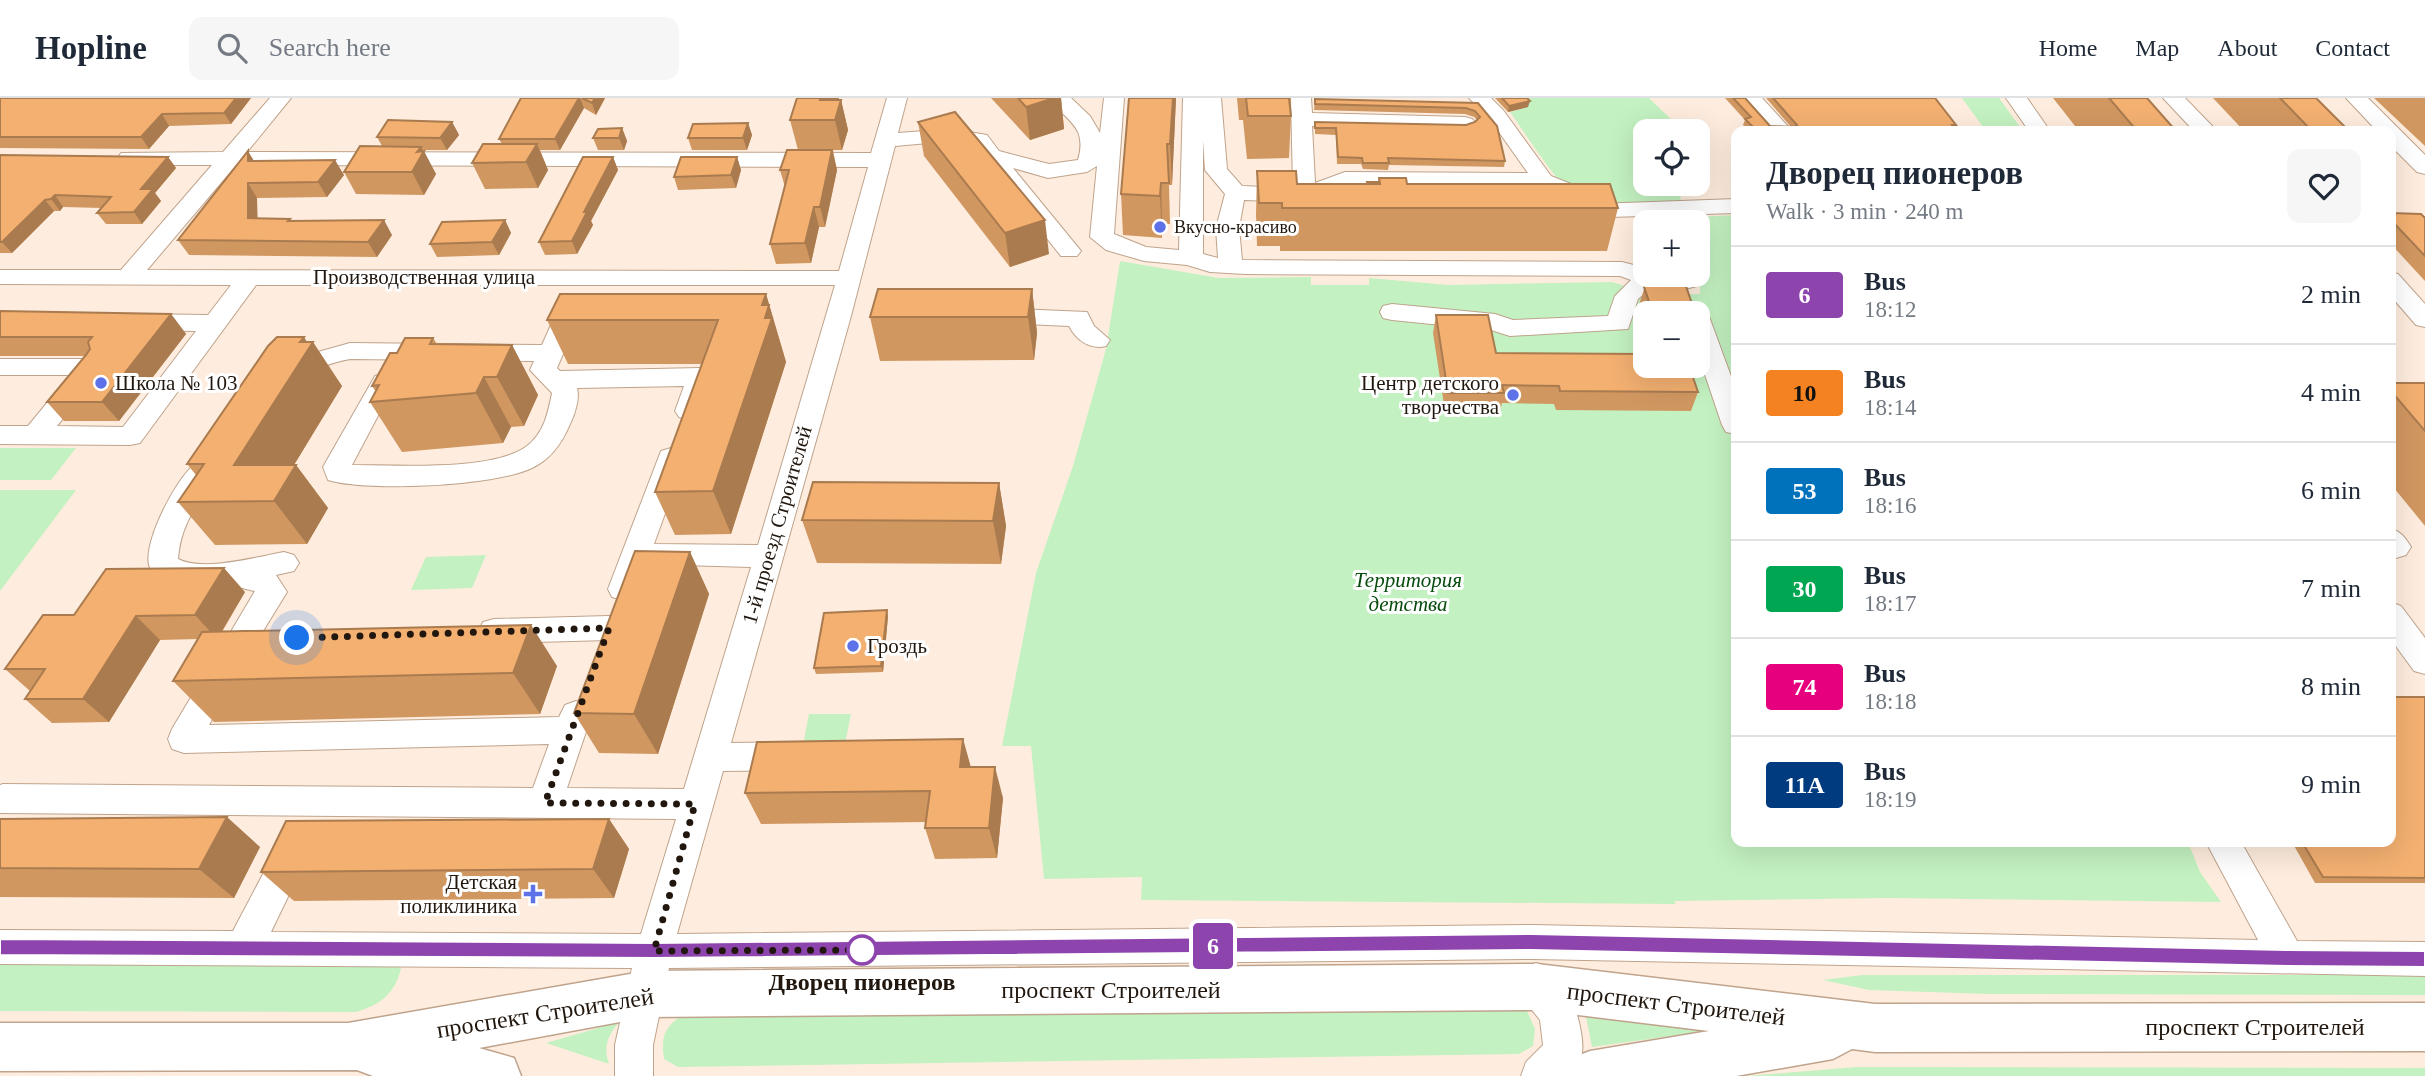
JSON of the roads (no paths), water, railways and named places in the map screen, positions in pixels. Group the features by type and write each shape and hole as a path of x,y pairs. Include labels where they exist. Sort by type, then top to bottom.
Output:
{"main road":[{"name":"проспект Строителей","path":"348,1047 651,972 1534,964 1875,1028"},
{"name":"проспект Строителей","path":"1590,1076 1875,1028 2425,1027"},
{"name":"проспект Строителей","path":"0,1047 348,1047 496,1076"}],"street":[{"path":"128,277 281,98"},
{"name":"1-й проезд Строителей","path":"634,1076 634,1045 695,804 783,504 853,316 848,278 897,98"},
{"path":"994,156 1048,171 1087,165 1094,147 1091,129 1059,98"},
{"path":"1114,98 1102,237 1114,245 1144,254 1191,258 1210,265 1269,268 1622,269 1633,273"},
{"path":"1191,258 1193,98"},
{"path":"1211,98 1216,170 1236,193 1314,201 1345,179 1542,180 1614,210"},
{"path":"1479,98 1496,114 1542,180"},
{"path":"1751,98 1776,126"},
{"path":"2016,98 2036,126"},
{"path":"2173,98 2201,126"},
{"path":"2356,98 2384,126"},
{"path":"1314,201 1302,109 1465,123"},
{"path":"111,158 229,159 249,156 440,160 883,150 951,135 979,140 1069,251"},
{"path":"2396,138 2425,166"},
{"path":"1231,265 1227,247 1227,213 1236,193"},
{"path":"1710,210 1731,207"},
{"path":"1562,211 1633,212"},
{"path":"0,435 130,436 249,276"},
{"path":"549,368 584,277"},
{"name":"Производственная улица","path":"0,278 848,278"},
{"path":"2396,286 2425,319"},
{"path":"1392,312 1495,322 1510,328 1619,323 1622,304 1634,287"},
{"path":"976,316 1078,318 1083,330 1097,340"},
{"path":"108,322 215,323"},
{"path":"268,403 295,373 311,361 350,351 549,368 700,377 604,641 463,632"},
{"path":"1710,353 1731,414"},
{"path":"0,367 91,368 35,435"},
{"path":"549,368 566,391 564,414 553,434 534,456 513,467 487,473 338,473 340,460 384,382 402,377 525,375 549,368"},
{"path":"222,452 195,482 172,521 163,547 163,564 182,574 219,574 284,564"},
{"path":"783,504 815,503"},
{"path":"636,555 768,556"},
{"path":"219,574 264,581 272,592 184,738 570,730"},
{"path":"2396,622 2425,662"},
{"path":"241,640 283,639"},
{"path":"545,803 585,692"},
{"path":"709,757 827,756"},
{"path":"3,799 695,804"},
{"path":"244,947 317,801"},
{"path":"2226,847 2287,958"},
{"name":"проспект Строителей","path":"0,947 244,947 651,972"},
{"name":"проспект Строителей","path":"1534,964 2425,959"},
{"path":"1534,964 1558,1013 1563,1052 1541,1076"}],"place":[{"name":"Вкусно-красиво","path":"1160,227"},
{"name":"Школа № 103","path":"101,383"},
{"name":"Центр детского творчества","path":"1513,395"},
{"name":"Гроздь","path":"853,646"},
{"name":"Детская поликлиника","path":"533,894"},
{"name":"Дворец пионеров","path":"862,950"}],"park label":[{"name":"Территория детства","path":"1408,592"}]}
